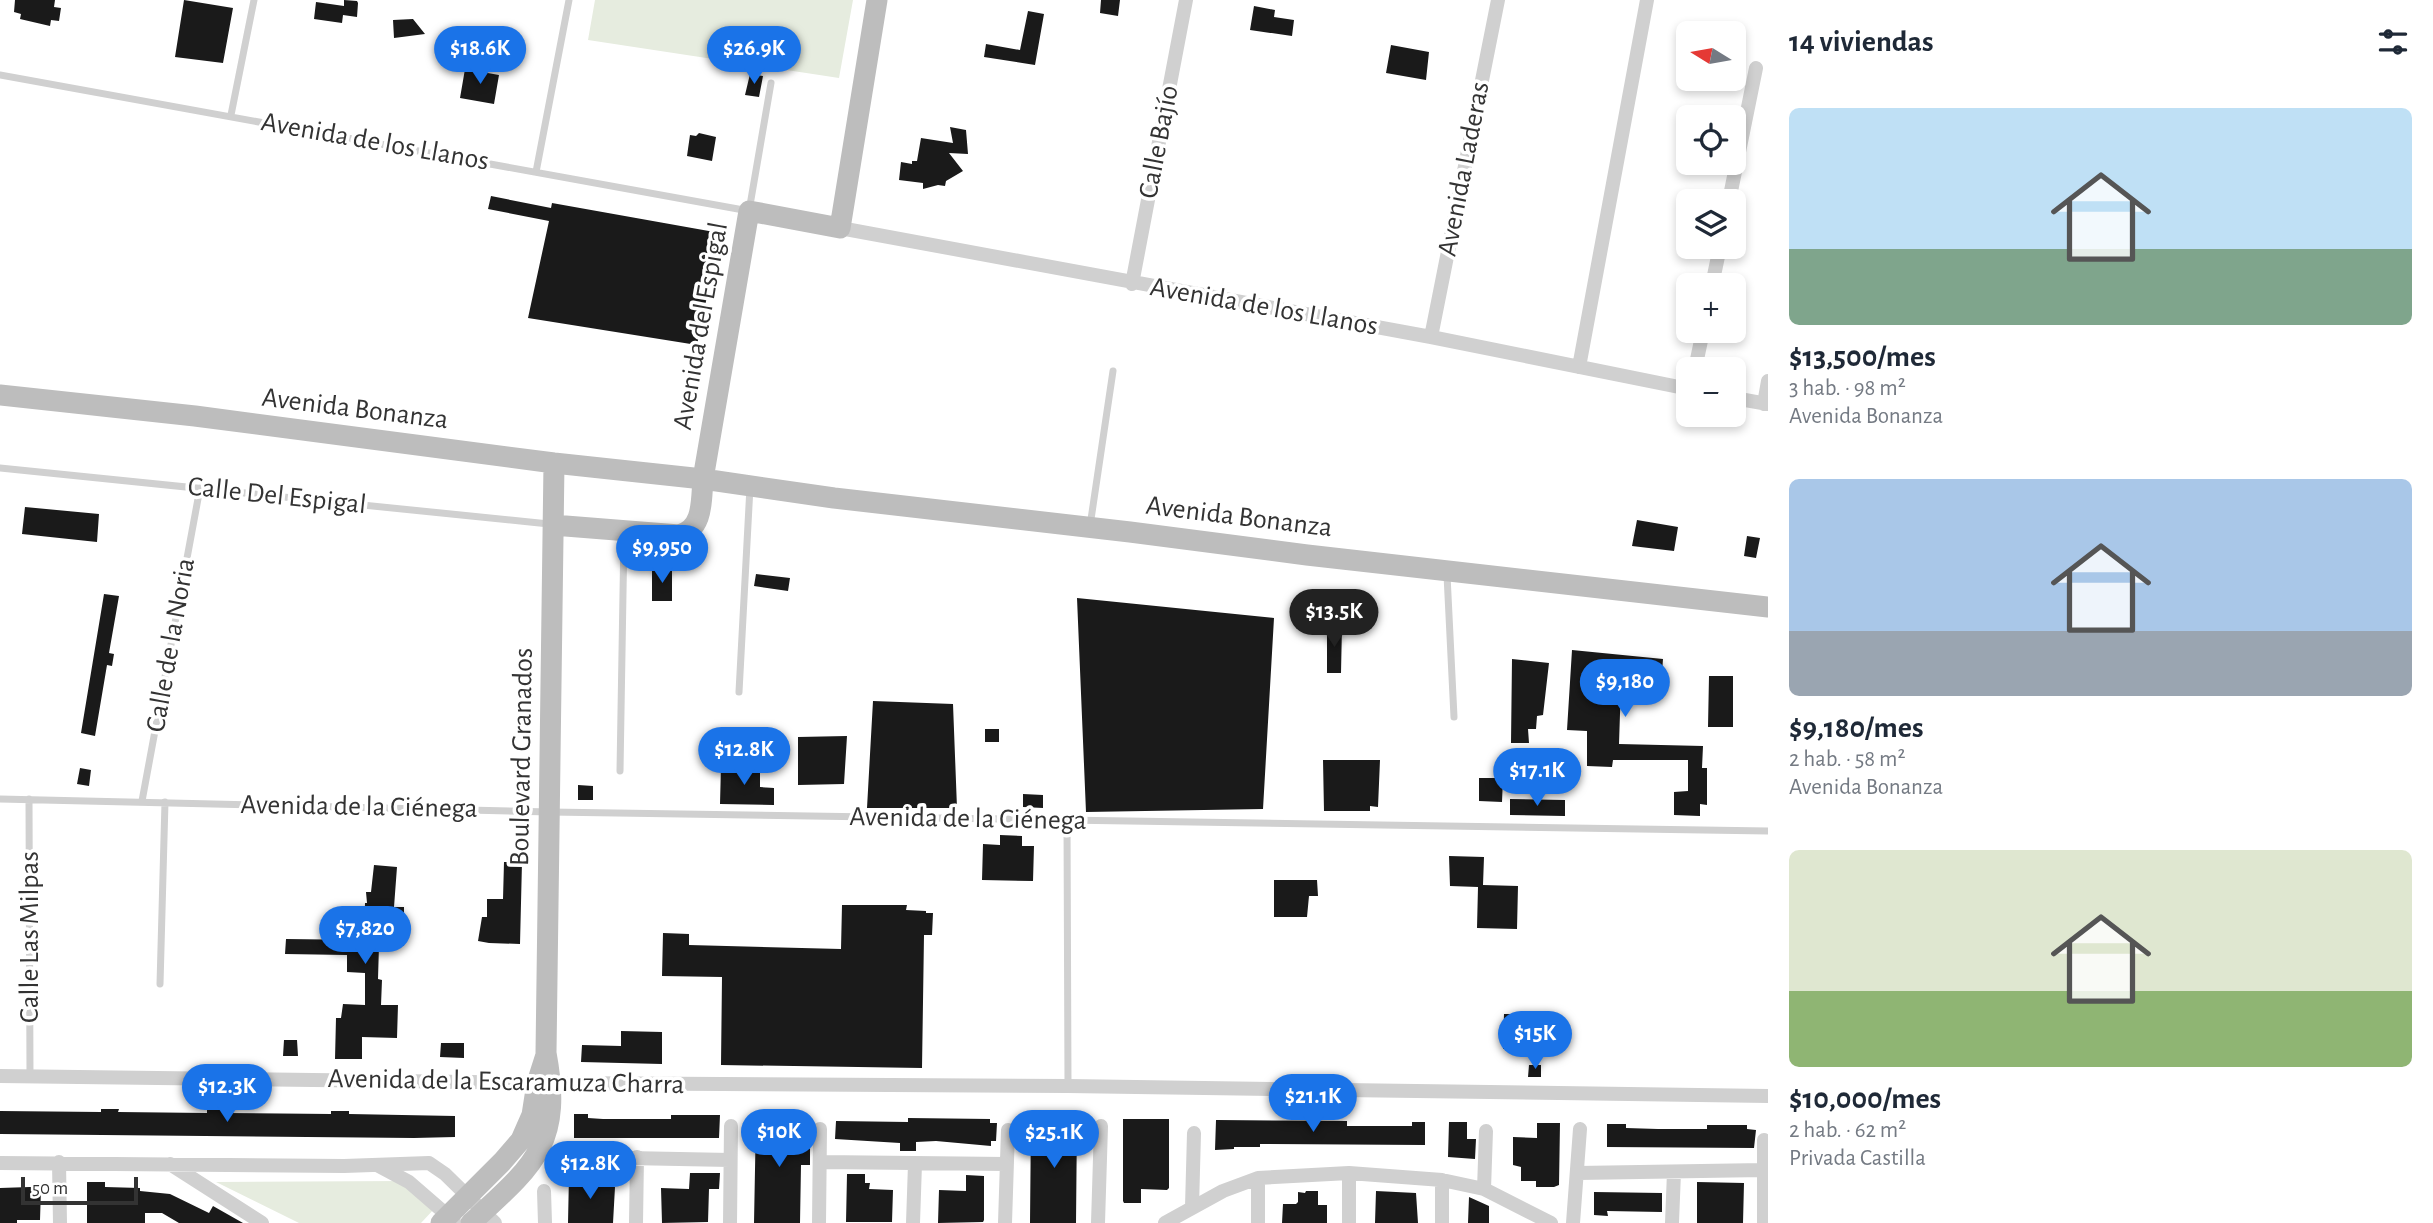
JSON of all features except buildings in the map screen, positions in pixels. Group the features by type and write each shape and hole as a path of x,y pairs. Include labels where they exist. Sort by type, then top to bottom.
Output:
{"street":[{"path":"840,228 877,0"},
{"name":"Calle Bajío","path":"1132,284 1186,0"},
{"name":"Avenida Laderas","path":"1431,337 1498,0"},
{"path":"1579,367 1647,0"},
{"path":"1731,189 1756,68"},
{"name":"Avenida del Espigal","path":"703,479 750,211 840,228"},
{"name":"Avenida de los Llanos","path":"840,228 1132,284 1431,337 1676,386"},
{"path":"1746,400 1766,404 1768,381"},
{"name":"Avenida Bonanza","path":"0,395 195,416 554,463 703,479 834,498 1768,607"},
{"name":"Boulevard Granados","path":"448,1221 521,1140 544,1083 554,463"},
{"path":"554,525 679,535 688,533 699,517 703,479"},
{"name":"Avenida de la Escaramuza Charra","path":"0,1076 1768,1096"},
{"name":"Boulevard Granados","path":"483,1219 539,1150 548,1132 552,1113 544,1083"},
{"path":"730,1223 731,1126"},
{"path":"1098,1223 1101,1126"},
{"path":"819,1223 820,1129"},
{"path":"1005,1223 1008,1129"},
{"path":"1573,1223 1580,1129"},
{"path":"1484,1189 1486,1131"},
{"path":"1192,1207 1194,1133"},
{"path":"1763,1223 1764,1140"},
{"path":"577,1157 730,1160"},
{"path":"636,1223 637,1157"},
{"path":"59,1162 60,1223"},
{"path":"0,1163 379,1166 409,1162 429,1163 468,1196 483,1219"},
{"path":"821,1163 1006,1164"},
{"path":"170,1164 262,1223"},
{"path":"913,1223 915,1164"},
{"path":"379,1166 409,1182 448,1221"},
{"path":"1578,1173 1763,1170"},
{"path":"1672,1223 1674,1172"},
{"path":"1165,1223 1192,1207 1258,1178 1349,1173 1442,1180 1484,1189 1536,1219 1551,1223"},
{"path":"1349,1173 1349,1223"},
{"path":"1258,1178 1258,1223"},
{"path":"1442,1180 1442,1223"},
{"path":"544,1191 545,1223"}],"lane":[{"path":"231,116 254,0"},
{"path":"536,172 569,0"},
{"name":"Avenida de los Llanos","path":"0,75 750,211"},
{"path":"750,211 771,83"},
{"path":"1089,527 1113,371"},
{"name":"Calle Del Espigal","path":"0,468 554,525"},
{"path":"739,692 750,486"},
{"name":"Calle de la Noria","path":"142,802 200,488"},
{"path":"620,771 624,530"},
{"path":"1447,571 1454,717"},
{"name":"Avenida de la Ciénega","path":"0,799 1067,821 1768,831"},
{"name":"Calle Las Milpas","path":"29,799 30,1076"},
{"path":"160,984 165,802"},
{"path":"1067,821 1068,1086"}],"shaded area":[{"path":"595,0 853,0 839,78 588,40"},
{"path":"405,1181 435,1208 421,1223 299,1223 216,1182"}]}
